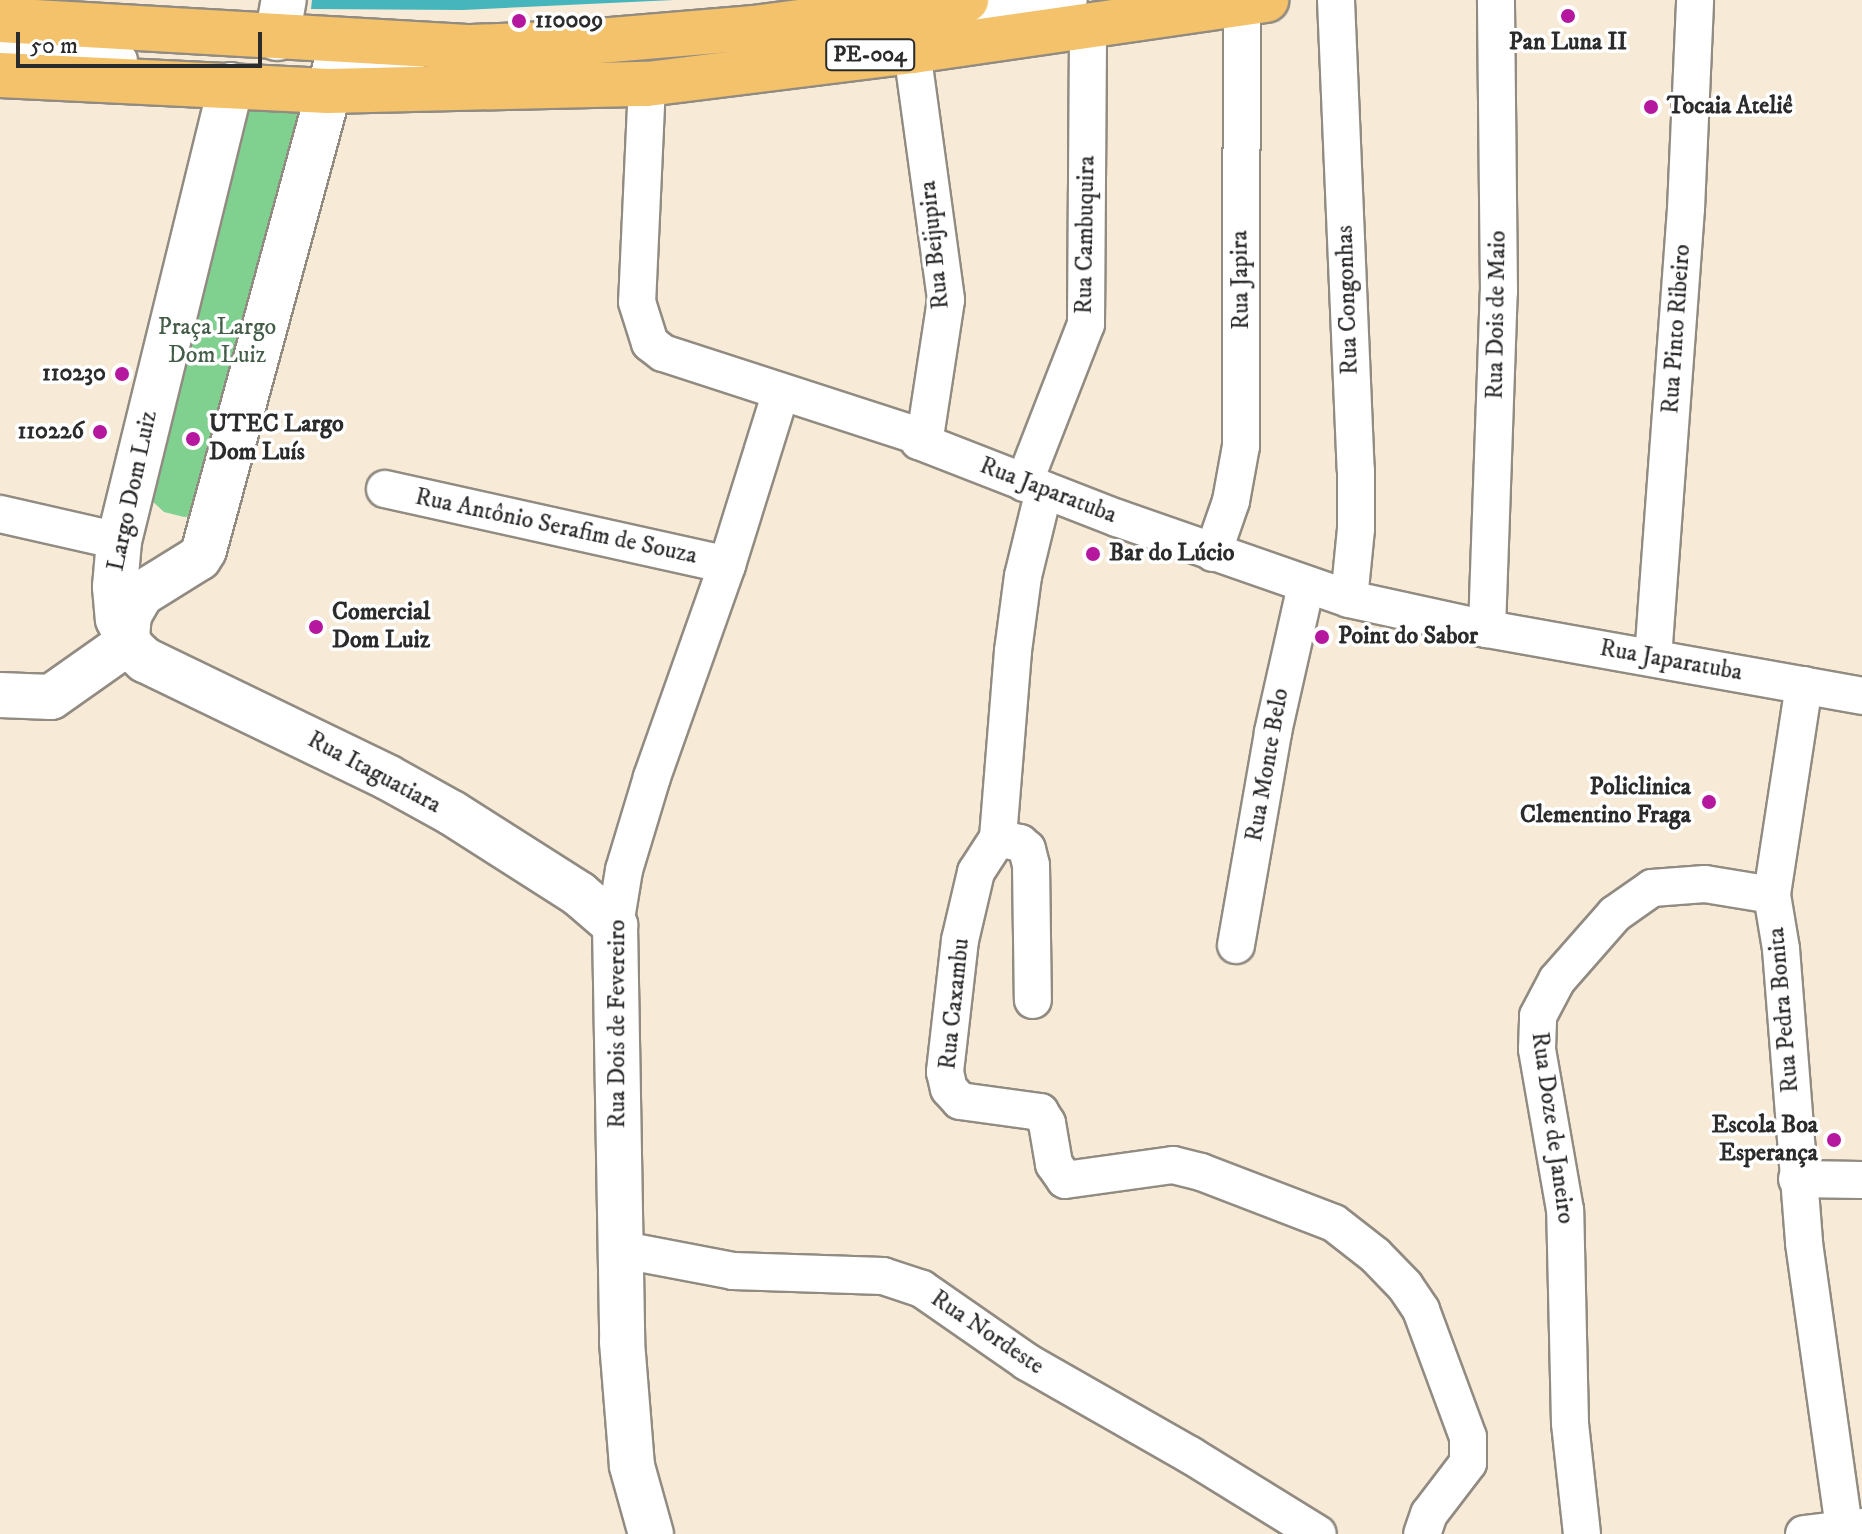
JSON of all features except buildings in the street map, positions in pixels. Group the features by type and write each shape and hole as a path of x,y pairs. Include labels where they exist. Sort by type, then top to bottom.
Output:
{"main road":[{"name":"PE-004","path":"0,20 280,19 342,42 471,47 575,43 754,28 966,0"},
{"name":"PE-004","path":"0,75 328,91 647,84 912,51 1080,12 1254,2"}],"street":[{"path":"1080,12 740,49 571,58 347,59 344,68 641,66 744,57 1143,0"},
{"name":"Rua Congonhas","path":"1336,0 1356,470 1356,529 1349,599"},
{"name":"Rua Dois de Maio","path":"1487,629 1499,292 1496,0"},
{"name":"Rua Pinto Ribeiro","path":"1653,658 1686,209 1695,0"},
{"name":"Rua Japira","path":"1213,553 1231,501 1241,446 1254,2"},
{"name":"Rua Cambuquira","path":"1034,487 1086,324 1080,12"},
{"path":"0,34 281,53 278,68 0,52"},
{"path":"0,514 119,541 174,559 199,558 208,538 342,42"},
{"name":"Rua Beijupira","path":"912,51 946,300 925,438"},
{"name":"Rua Japaratuba","path":"647,84 637,302 643,329 650,343 663,353 925,438"},
{"name":"Largo Dom Luiz","path":"128,640 118,619 115,600 119,541 231,85"},
{"name":"Rua Dois de Fevereiro","path":"651,1534 632,1466 618,1249 615,925 624,870 652,777 727,565 781,392"},
{"name":"Rua Japaratuba","path":"925,438 919,441 1034,487 1349,599 1487,629 1862,696"},
{"name":"Rua Caxambu","path":"1034,487 1015,636 998,838 976,872 965,910 945,1072 952,1096 960,1101 1040,1112 1047,1123 1054,1164 1065,1180 1084,1180 1173,1165 1201,1172 1334,1223 1375,1255 1405,1286 1421,1310 1468,1437 1468,1463 1429,1514 1422,1534"},
{"name":"Rua Antônio Serafim de Souza","path":"385,489 727,565"},
{"name":"Largo Dom Luiz","path":"128,640 129,615 141,594 199,558"},
{"name":"Rua Monte Belo","path":"1236,945 1273,732 1306,586"},
{"path":"0,695 51,697 128,640"},
{"name":"Rua Itaguatiara","path":"128,640 145,660 387,777 452,813 579,894 615,925"},
{"name":"Rua Pedra Bonita","path":"1804,685 1772,895 1781,949 1797,1179 1853,1527"},
{"path":"998,838 1020,843 1029,857 1033,1000"},
{"name":"Rua Doze de Janeiro","path":"1582,1534 1570,1423 1565,1210 1537,1049 1538,1016 1557,980 1615,914 1652,888 1705,884 1772,895"},
{"path":"1797,1179 1862,1180"},
{"name":"Rua Nordeste","path":"618,1249 733,1271 883,1276 922,1289 1027,1362 1190,1455 1318,1534"},
{"path":"1804,1534 1853,1527"}],"green space":[{"name":"Praça Largo Dom Luiz","path":"241,100 306,100 196,516 184,517 164,512 150,499"}],"water":[{"path":"312,0 674,0 463,10 311,9"}],"place":[{"name":"Pan Luna II","path":"1568,16"},
{"name":"110009","path":"519,21"},
{"name":"Tocaia Ateliê","path":"1651,107"},
{"name":"110230","path":"122,374"},
{"name":"110226","path":"100,432"},
{"name":"UTEC Largo Dom Luís","path":"193,439"},
{"name":"Bar do Lúcio","path":"1093,554"},
{"name":"Comercial Dom Luiz","path":"316,627"},
{"name":"Point do Sabor","path":"1322,637"},
{"name":"Policlinica Clementino Fraga","path":"1709,802"},
{"name":"Escola Boa Esperança","path":"1834,1140"}]}
